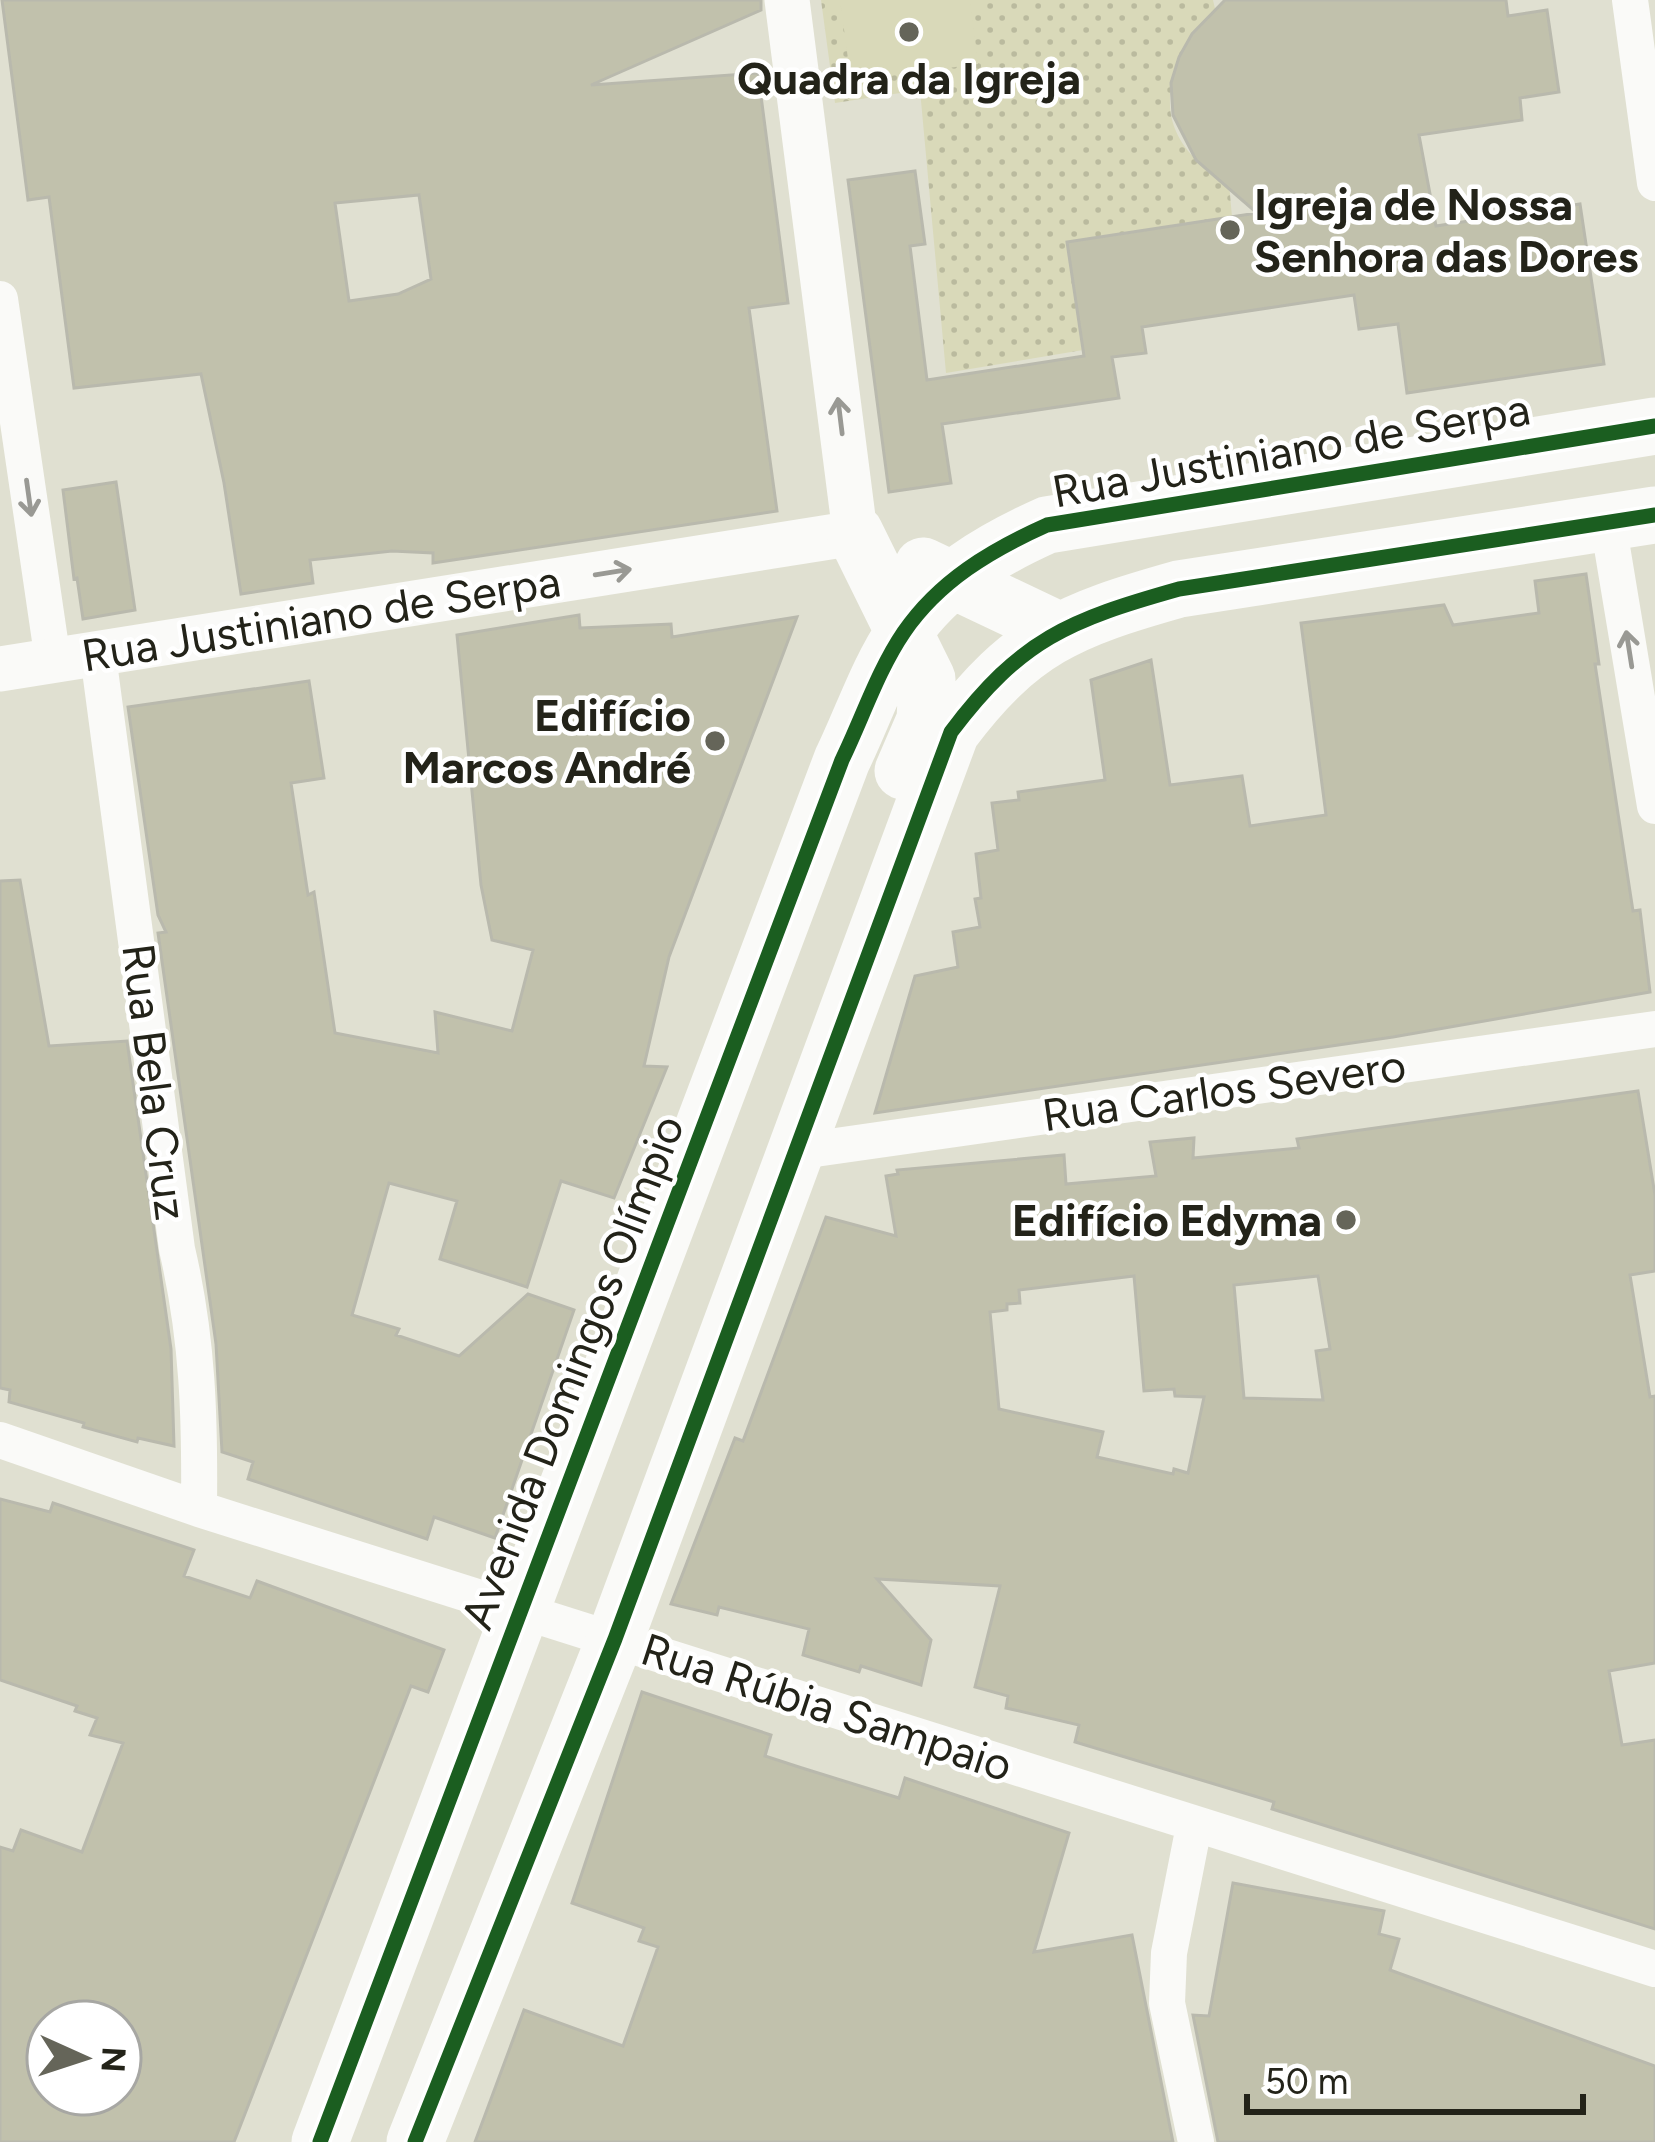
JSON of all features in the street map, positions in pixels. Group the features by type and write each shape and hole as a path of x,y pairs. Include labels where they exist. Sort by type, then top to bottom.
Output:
{"main road":[{"name":"Rua Justiniano de Serpa","path":"904,633 951,579 1047,525 1655,426"},
{"path":"415,2142 614,1639 951,733 986,686 1058,630 1179,589 1631,519"},
{"path":"854,532 1058,630"},
{"path":"832,1053 829,976 846,910 925,720 928,700 927,680 854,532"},
{"name":"Avenida Domingos Olímpio","path":"320,2142 842,760 904,633"}],"street":[{"path":"788,0 854,532"},
{"path":"1630,0 1655,183"},
{"path":"0,299 53,661"},
{"path":"1631,519 1655,806"},
{"name":"Rua Justiniano de Serpa","path":"0,669 854,532"},
{"name":"Rua Bela Cruz","path":"98,655 177,1250 193,1317 199,1376 199,1509"},
{"name":"Rua Carlos Severo","path":"794,1152 1655,1029"},
{"name":"Rua Rúbia Sampaio","path":"0,1440 199,1509 1655,1969"},
{"path":"1194,1826 1169,1953 1167,2003 1196,2142"}],"green space":[{"path":"821,0 1213,0 1216,13 1178,64 1170,104 1182,143 1229,183 1232,217 1068,242 1083,350 946,373 920,90 835,103"},
{"name":"Quadra da Igreja","path":"840,0 970,0 978,64 851,81"}],"building":[{"path":"2,0 761,0 761,10 591,85 758,73 788,303 749,308 777,511 433,563 433,553 392,551 310,560 313,583 241,594 201,374 74,388 49,197 28,200","holes":["419,195 431,279 398,294 349,301 335,203"]},
{"path":"1225,0 1506,0 1508,16 1547,10 1559,92 1520,98 1522,120 1419,135 1436,226 1580,204 1604,364 1407,393 1398,324 1359,329 1354,295 1142,327 1146,353 1112,357 1119,398 942,424 951,483 889,492 848,180 915,171 925,244 910,246 927,380 1084,356 1067,242 1257,213 1196,160 1173,115 1171,83 1179,57 1192,34"},
{"path":"116,482 135,610 83,619 63,490"},
{"path":"1586,574 1599,664 1595,664 1633,911 1640,910 1650,992 1393,1037 875,1113 915,976 958,967 953,932 980,927 976,854 998,850 992,803 1019,800 1018,792 1105,780 1091,680 1151,660 1170,785 1242,776 1250,826 1326,815 1301,623 1444,605 1453,625 1539,613 1535,581"},
{"path":"579,615 580,628 671,624 672,637 797,617 669,957 644,1066 667,1067 614,1198 561,1181 527,1287 440,1259 457,1201 389,1183 352,1315 399,1329 396,1335 459,1356 528,1294 574,1310 495,1538 434,1517 427,1539 248,1479 253,1462 222,1452 216,1344 158,933 166,932 158,915 128,707 309,681 324,778 291,783 308,895 314,892 335,1033 438,1053 435,1012 512,1031 533,950 492,940 481,885 457,635"},
{"path":"20,880 49,1046 127,1041 171,1349 174,1446 138,1438 137,1442 83,1427 84,1423 9,1402 10,1390 0,1388 0,881"},
{"path":"1638,1091 1655,1195 1655,1271 1630,1275 1650,1397 1655,1396 1655,1663 1609,1671 1622,1745 1655,1740 1655,1929 1272,1809 1274,1802 1075,1742 1079,1725 1006,1708 1008,1696 975,1687 1000,1586 877,1579 931,1640 921,1685 861,1666 859,1672 803,1655 809,1629 719,1607 717,1615 671,1604 735,1438 743,1441 826,1217 896,1236 886,1176 898,1174 897,1170 1064,1155 1066,1184 1156,1176 1150,1142 1194,1138 1193,1158 1299,1148 1297,1139","holes":["1134,1276 1144,1391 1174,1389 1175,1396 1204,1397 1188,1473 1097,1457 1103,1432 999,1409 990,1312 1020,1303 1019,1290","1318,1276 1330,1349 1316,1351 1323,1400 1244,1398 1234,1285"]},
{"path":"0,1499 50,1512 53,1503 194,1550 184,1576 250,1598 257,1581 444,1650 428,1692 411,1686 234,2142 0,2142 0,1847 13,1851 21,1830 82,1852 123,1743 90,1735 97,1718 75,1711 77,1706 0,1680"},
{"path":"642,1692 771,1735 765,1756 899,1798 905,1778 1069,1833 1034,1952 1132,1935 1173,2142 475,2142 524,2010 623,2046 658,1947 639,1941 644,1928 572,1903"},
{"path":"1233,1883 1384,1911 1379,1934 1399,1939 1390,1970 1655,2066 1655,2142 1218,2142 1193,2015 1209,2016"}],"cycle path":[{"path":"320,2142 842,760 886,662 918,614 968,569 1047,525 1655,426"},
{"path":"415,2142 615,1639 951,732 976,700 1025,654 1077,623 1140,600 1179,589 1655,515"}],"place":[{"name":"Quadra da Igreja","path":"909,32"},
{"name":"Igreja de Nossa Senhora das Dores","path":"1230,230"},
{"name":"Edifício Marcos André","path":"715,741"},
{"name":"Edifício Edyma","path":"1346,1220"}]}
